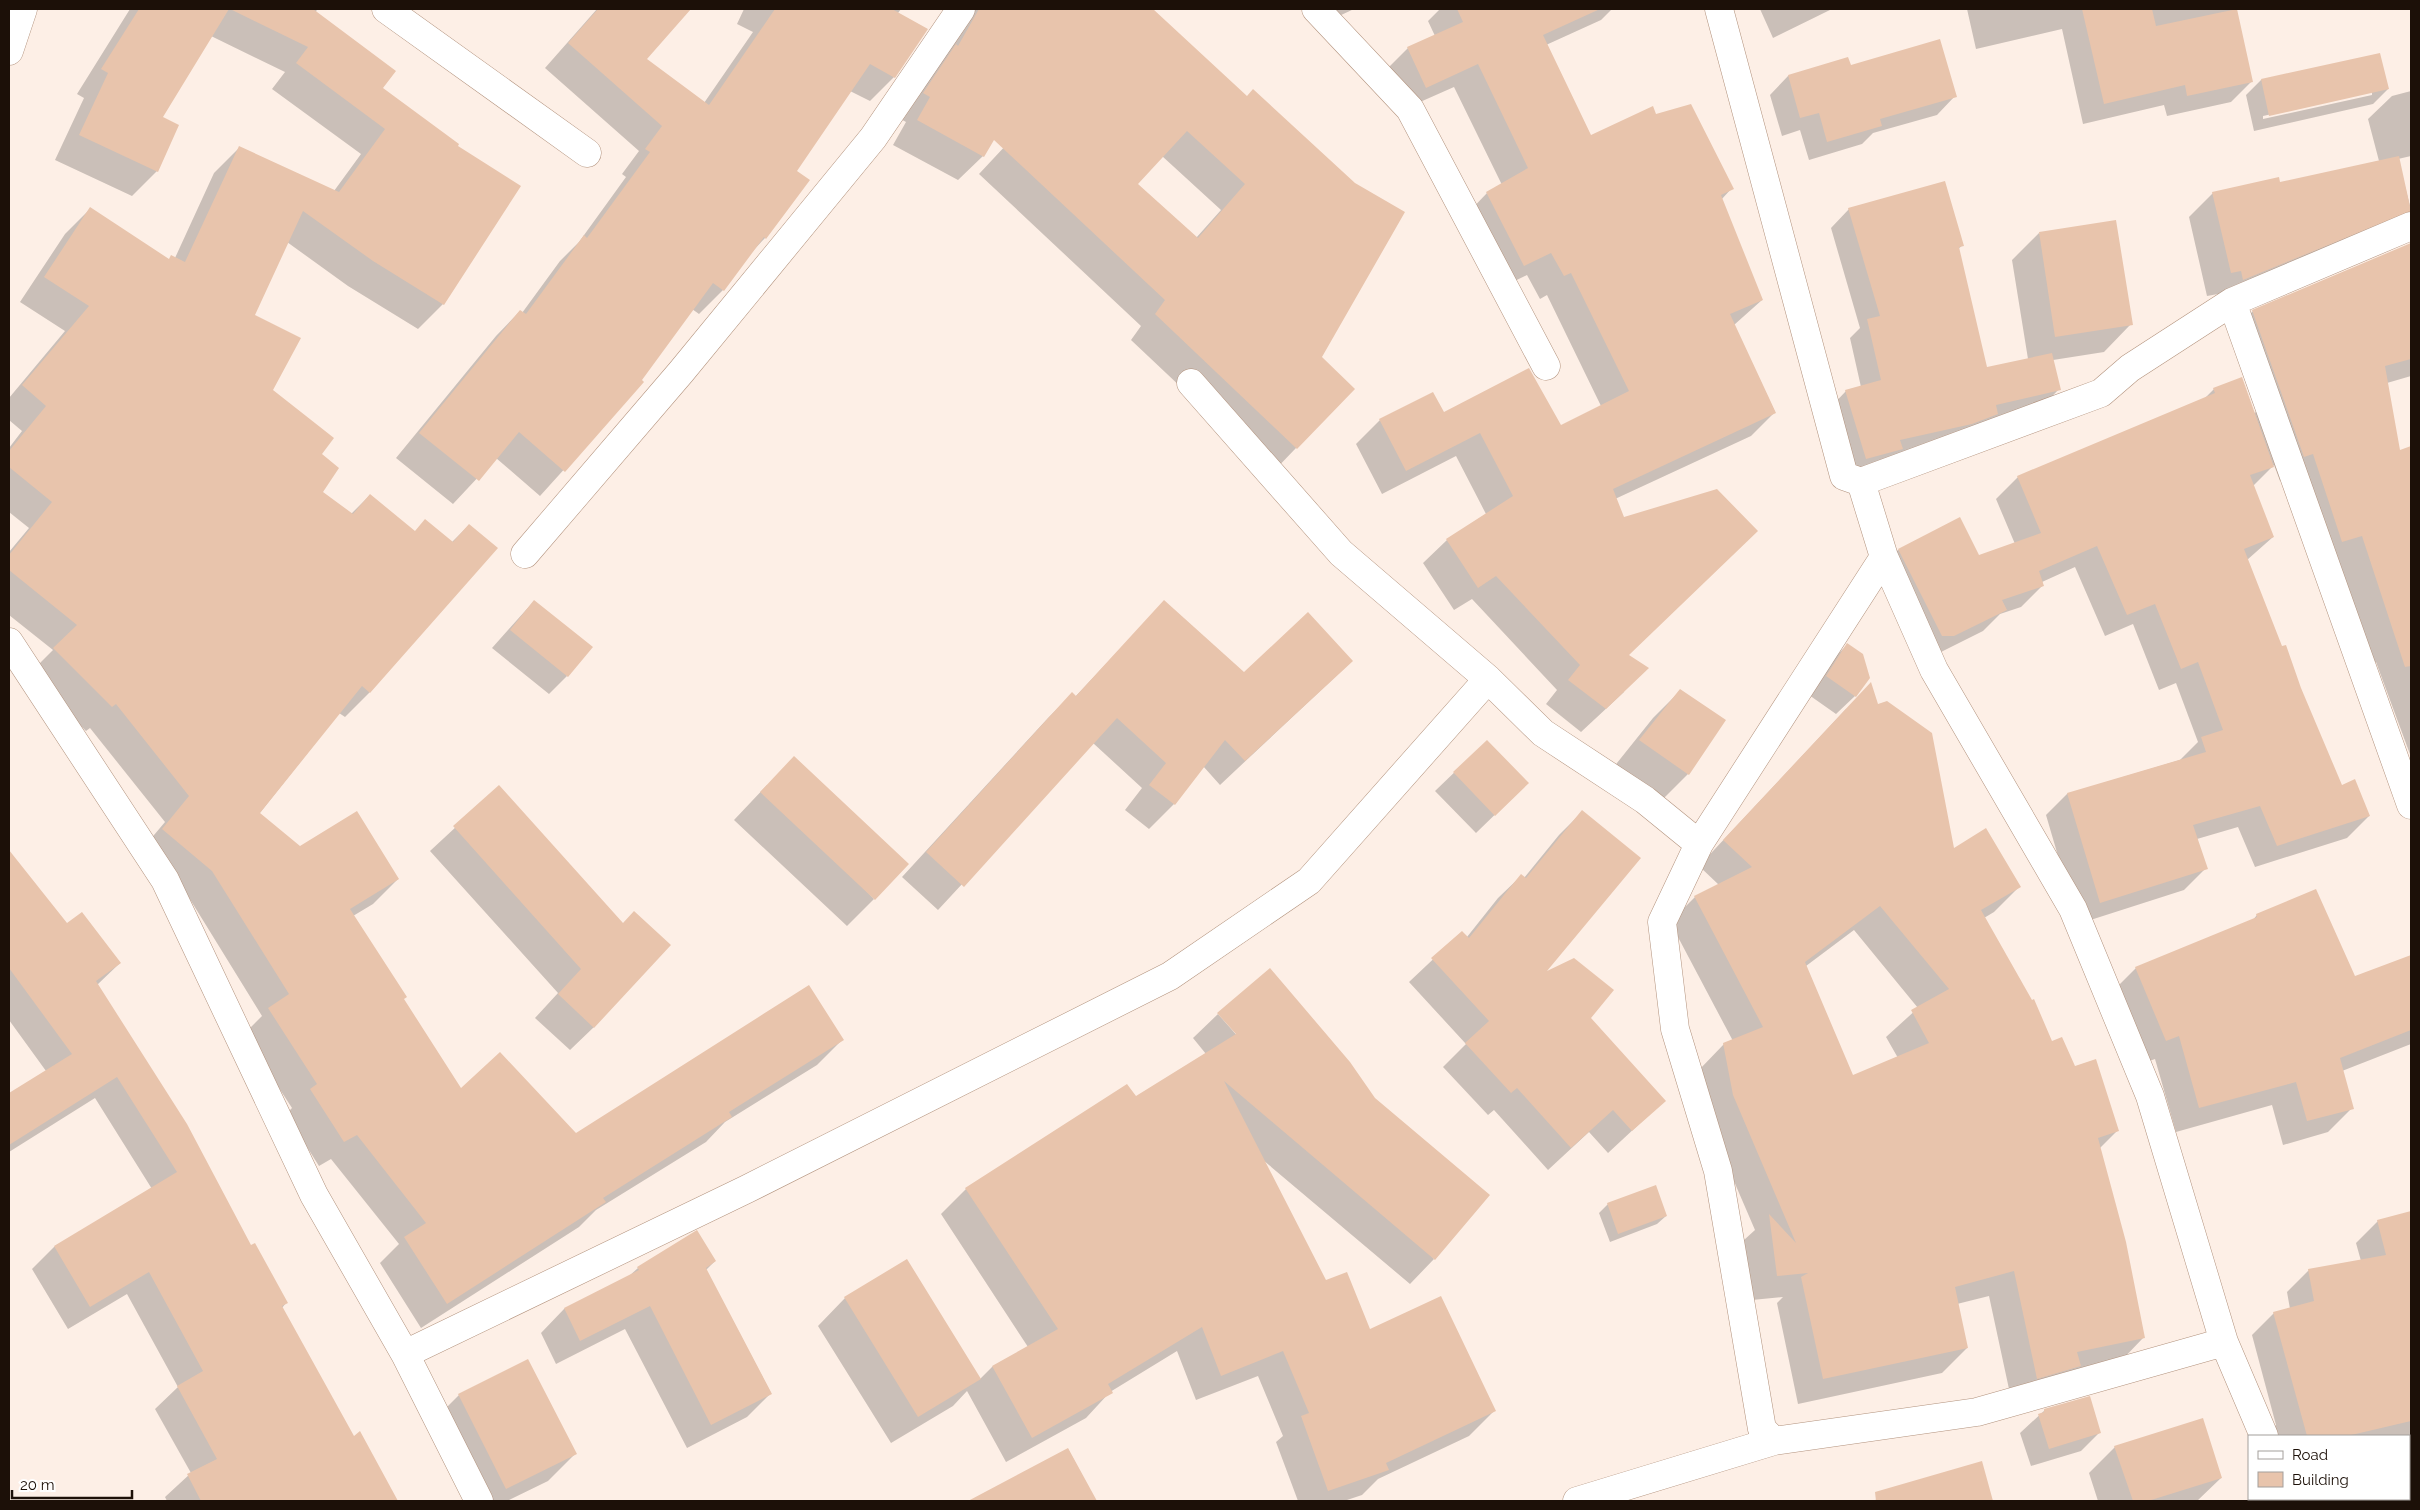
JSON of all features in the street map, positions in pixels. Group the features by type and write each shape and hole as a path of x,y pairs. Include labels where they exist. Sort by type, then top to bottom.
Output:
{"street":[{"path":"9,51 23,9"},
{"path":"386,9 587,153"},
{"path":"524,554 681,372 872,138 961,9"},
{"path":"1316,9 1410,109 1546,366"},
{"path":"1719,9 1844,476 1861,482 2102,393 2130,368 2232,302 2411,226"},
{"path":"2232,302 2411,805"},
{"path":"1191,383 1341,553 1488,679 1543,733 1645,800 1699,844"},
{"path":"1861,482 1884,557 1934,670 2073,909 2150,1096 2224,1342 2264,1435"},
{"path":"1774,1441 1762,1429 1718,1171 1675,1029 1662,922 1699,844 1884,557"},
{"path":"9,642 165,880 314,1195 404,1354 479,1501"},
{"path":"404,1354 747,1189 1170,976 1309,881 1488,679"},
{"path":"1577,1501 1774,1441 1977,1412 2224,1342"}],"building":[{"path":"139,9 229,9 163,117 179,125 158,172 79,135 108,73 101,69"},
{"path":"230,9 313,9 396,71 383,88 459,144 458,146 521,186 444,305 373,261 303,211 255,315 301,338 273,390 334,438 322,454 339,468 323,492 353,514 370,494 415,531 425,519 453,542 469,524 498,548 370,693 362,686 260,813 300,846 357,811 399,879 350,909 407,997 404,999 461,1088 500,1052 576,1133 809,985 844,1040 729,1112 732,1117 603,1198 606,1202 447,1304 404,1237 426,1223 357,1135 344,1142 310,1089 317,1084 268,1008 289,994 212,871 162,829 189,796 116,704 112,707 53,648 77,625 9,570 9,555 52,502 9,467 9,451 46,406 22,385 89,306 44,277 90,207 169,259 171,255 185,262 239,146 339,192 385,129 296,63 308,47"},
{"path":"598,9 691,9 647,59 709,105 775,9 892,9 928,29 895,78 870,64 797,171 810,180 766,239 764,237 724,291 713,283 642,380 644,382 565,472 519,432 479,481 419,433 520,310 526,314 584,235 587,238 650,152 645,149 662,126 568,43"},
{"path":"979,9 1153,9 1247,96 1253,89 1355,183 1405,212 1322,357 1355,389 1297,449 1155,314 1165,300 994,140 984,157 917,120 930,97 923,93 956,44 958,46","holes":["1187,131 1245,184 1198,238 1138,184"]},
{"path":"1457,9 1600,9 1543,35 1591,135 1653,106 1656,114 1691,104 1734,189 1721,195 1763,300 1730,314 1776,413 1613,489 1624,517 1717,489 1758,531 1629,655 1649,668 1606,709 1568,680 1580,665 1496,576 1478,588 1446,539 1513,496 1480,433 1406,471 1379,419 1433,392 1444,412 1529,368 1561,425 1629,391 1571,273 1564,276 1551,253 1524,266 1486,192 1528,168 1478,64 1426,88 1407,47 1463,22"},
{"path":"2082,9 2152,9 2156,26 2237,9 2253,82 2187,96 2185,85 2104,104"},
{"path":"1940,39 1957,97 1880,119 1882,126 1827,142 1819,113 1800,118 1788,75 1848,57 1851,65"},
{"path":"2380,53 2389,89 2269,116 2261,79"},
{"path":"2399,156 2411,211 2243,280 2241,271 2231,273 2212,192 2279,177 2280,182"},
{"path":"1945,181 1964,246 1959,247 1987,367 2052,353 2061,390 1996,405 1998,414 1972,424 1900,440 1903,449 1866,459 1845,390 1881,380 1867,319 1880,316 1848,208"},
{"path":"2116,220 2133,325 2055,337 2039,232"},
{"path":"2411,243 2411,359 2385,366 2400,450 2411,446 2411,666 2405,667 2362,536 2342,542 2313,454 2304,457 2252,310"},
{"path":"2242,377 2274,467 2250,475 2274,537 2244,549 2282,646 2286,645 2301,688 2342,785 2355,779 2370,816 2277,846 2260,806 2193,825 2208,869 2100,903 2067,793 2206,752 2201,737 2223,730 2198,662 2181,669 2155,604 2127,615 2097,546 2039,571 2044,586 2002,600 2007,610 1954,636 1942,636 1898,549 1960,517 1979,555 2041,533 2017,476 2215,393 2213,388"},
{"path":"534,600 593,647 568,677 510,630"},
{"path":"1164,600 1244,672 1308,612 1353,661 1245,761 1225,740 1175,805 1149,785 1166,763 1117,718 964,887 926,852 1072,692 1076,696"},
{"path":"1847,643 1863,654 1870,678 1856,697 1826,676"},
{"path":"1871,682 1878,704 1887,701 1932,733 1954,848 1986,828 2021,887 1981,910 2032,1000 2034,999 2052,1041 2062,1037 2075,1066 2096,1059 2119,1131 2098,1138 2126,1242 2145,1338 2077,1352 2081,1366 2037,1379 2014,1271 1955,1287 1968,1348 1823,1379 1801,1277 1808,1273 1777,1276 1769,1214 1796,1243 1733,1095 1723,1043 1763,1027 1694,896 1752,867 1723,840","holes":["1880,906 1949,989 1911,1010 1929,1043 1853,1075 1805,962"]},
{"path":"1680,689 1726,720 1689,775 1639,740"},
{"path":"1487,740 1529,783 1495,816 1453,772"},
{"path":"794,756 909,864 875,900 760,792"},
{"path":"499,785 623,923 634,911 671,945 594,1028 558,994 581,969 453,826"},
{"path":"1582,810 1641,858 1547,971 1574,958 1614,990 1591,1018 1666,1101 1632,1131 1613,1110 1571,1148 1517,1088 1511,1093 1465,1043 1489,1021 1431,958 1462,931 1469,938 1521,874 1526,878"},
{"path":"9,850 67,923 82,912 121,963 96,981 187,1124 251,1245 255,1243 288,1303 282,1306 354,1436 360,1431 398,1501 201,1501 187,1474 217,1459 177,1386 203,1371 149,1272 90,1307 54,1246 177,1172 117,1077 9,1145 9,1093 72,1054 9,968"},
{"path":"2316,889 2355,976 2411,955 2411,1030 2340,1058 2354,1109 2307,1121 2296,1082 2199,1108 2179,1036 2166,1041 2135,967 2257,917 2256,914"},
{"path":"1270,968 1350,1062 1375,1098 1490,1195 1435,1260 1224,1081 1326,1280 1347,1272 1370,1329 1441,1296 1496,1411 1386,1463 1389,1470 1328,1491 1301,1416 1309,1413 1283,1351 1221,1376 1202,1327 1108,1384 1113,1393 1032,1438 992,1366 1058,1329 965,1188 1127,1084 1136,1096 1236,1034 1217,1013"},
{"path":"1656,1185 1667,1216 1618,1234 1607,1203"},
{"path":"2411,1211 2411,1421 2351,1435 2307,1435 2273,1312 2314,1301 2308,1269 2386,1255 2377,1220"},
{"path":"697,1230 716,1261 706,1268 772,1394 711,1425 650,1306 580,1341 564,1308 639,1270 637,1267"},
{"path":"907,1259 981,1379 918,1417 844,1297"},
{"path":"528,1359 577,1454 506,1489 458,1394"},
{"path":"2090,1396 2101,1433 2049,1449 2038,1414 2044,1412 2044,1409"},
{"path":"2203,1418 2222,1478 2148,1501 2133,1501 2114,1446"},
{"path":"1068,1448 1097,1501 968,1501"},
{"path":"1982,1461 1993,1501 1876,1501 1875,1492"}]}
